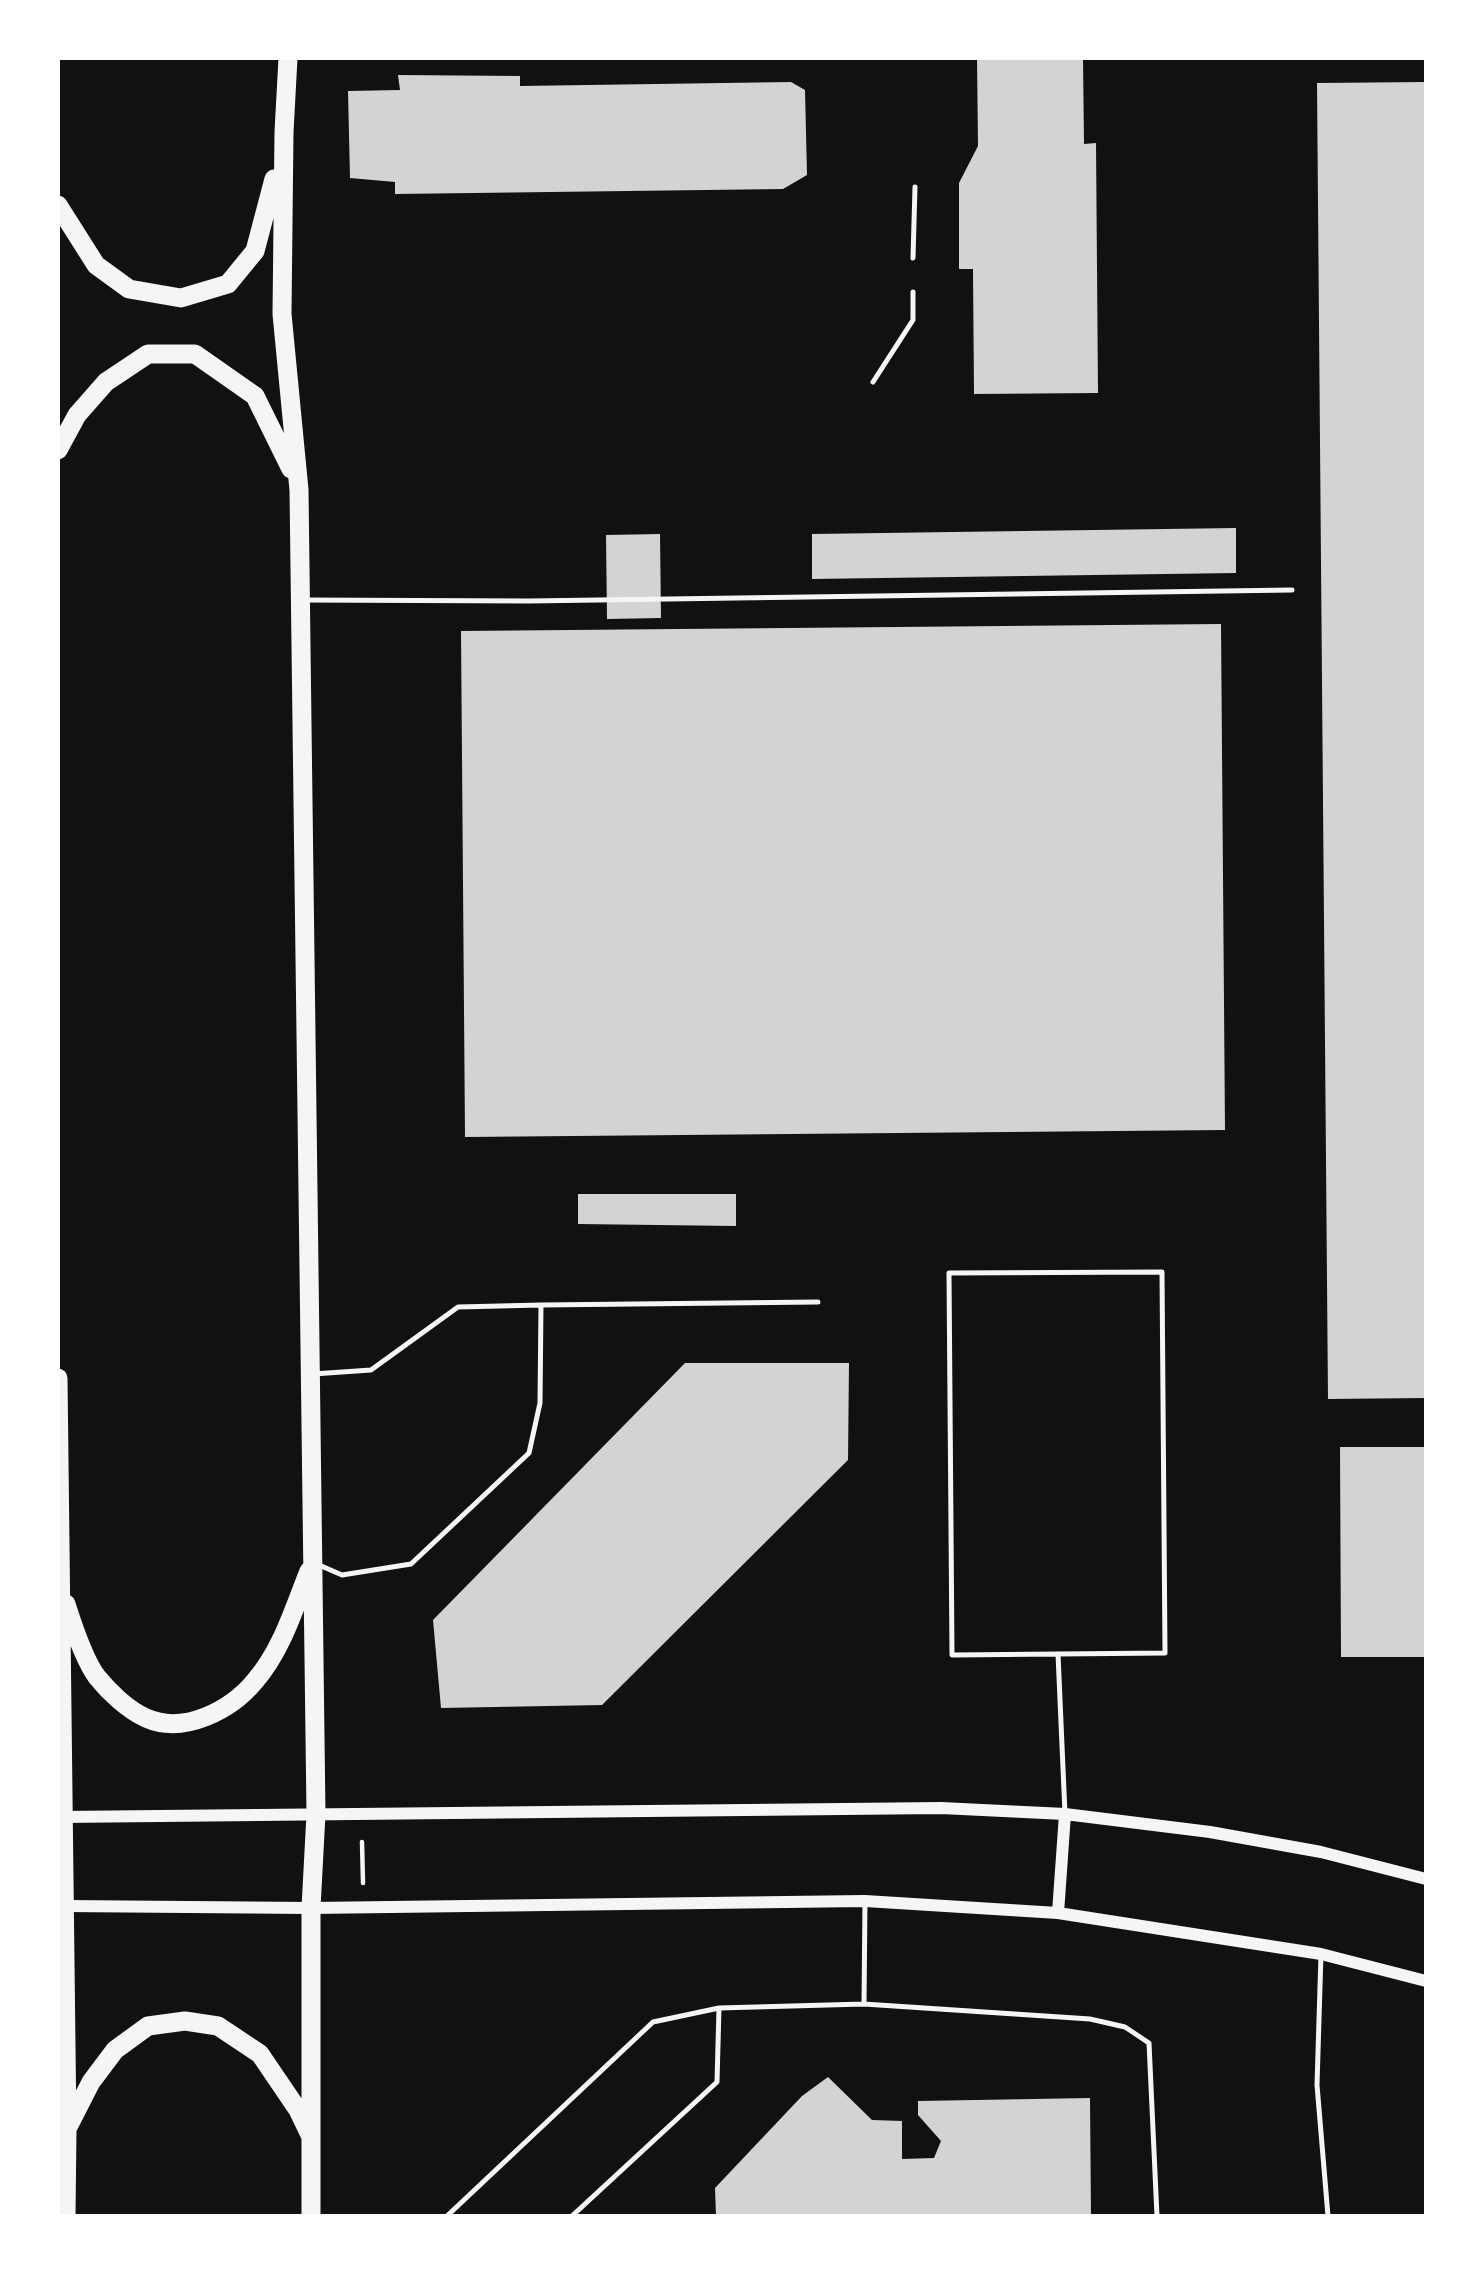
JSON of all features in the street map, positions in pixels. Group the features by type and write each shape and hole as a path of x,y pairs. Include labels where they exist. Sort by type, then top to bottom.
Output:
{"highway":[{"path":"288,58 284,132 282,314 299,490 316,1814 311,1908 311,2216"},
{"path":"58,205 96,265 129,289 181,298 228,284 256,251 270,203 284,132"},
{"path":"58,450 77,415 106,382 148,354 195,354 256,396 284,452 299,490"},
{"path":"58,1378 60,1817 67,2129 66,2216"},
{"path":"60,1582 72,1625 96,1676 129,1709 148,1719 170,1723 209,1716 234,1702 256,1681 277,1648 312,1563"},
{"path":"67,2129 91,2082 115,2050 148,2026 185,2021 218,2026 260,2054 298,2110 312,2139"}],"street":[{"path":"60,1817 941,1808 1065,1814 1210,1832 1301,1848 1426,1879"},
{"path":"1058,1913 1065,1814"},
{"path":"61,1906 311,1908 865,1901 1058,1913 1321,1954 1426,1981"}],"lane":[{"path":"914,258 915,187"},
{"path":"873,382 913,320 914,292"},
{"path":"300,600 530,601 1292,590"},
{"path":"1162,1272 1165,1653 1058,1654 952,1655 949,1273 1162,1272"},
{"path":"310,1374 371,1370 458,1307 818,1302"},
{"path":"312,1563 342,1575 411,1564 530,1453 540,1404 541,1305"},
{"path":"1058,1654 1065,1814"},
{"path":"864,2004 865,1901"},
{"path":"1321,1954 1317,2085 1328,2216"},
{"path":"447,2216 653,2022 719,2008 864,2004 1090,2019 1125,2027 1149,2043 1157,2216"},
{"path":"572,2216 717,2082 719,2008"}],"path":[{"path":"362,1842 363,1883"}],"building":[{"path":"977,58 1083,58 1084,144 1096,143 1098,393 974,394 973,269 959,269 959,183 978,146"},
{"path":"398,75 520,76 520,86 791,82 805,90 807,175 783,189 395,194 395,182 350,178 348,91 400,90"},
{"path":"1426,82 1426,1398 1328,1399 1317,83"},
{"path":"1236,528 1236,573 812,579 812,534"},
{"path":"660,534 661,618 607,619 606,535"},
{"path":"1221,624 1225,1130 465,1137 461,631"},
{"path":"578,1194 736,1194 736,1226 578,1224"},
{"path":"685,1363 849,1363 848,1460 602,1705 441,1708 433,1620"},
{"path":"1340,1447 1426,1447 1426,1657 1341,1657"},
{"path":"828,2077 872,2120 902,2121 902,2159 934,2158 941,2141 918,2115 918,2101 1090,2098 1091,2216 716,2216 715,2188 802,2096"}]}
